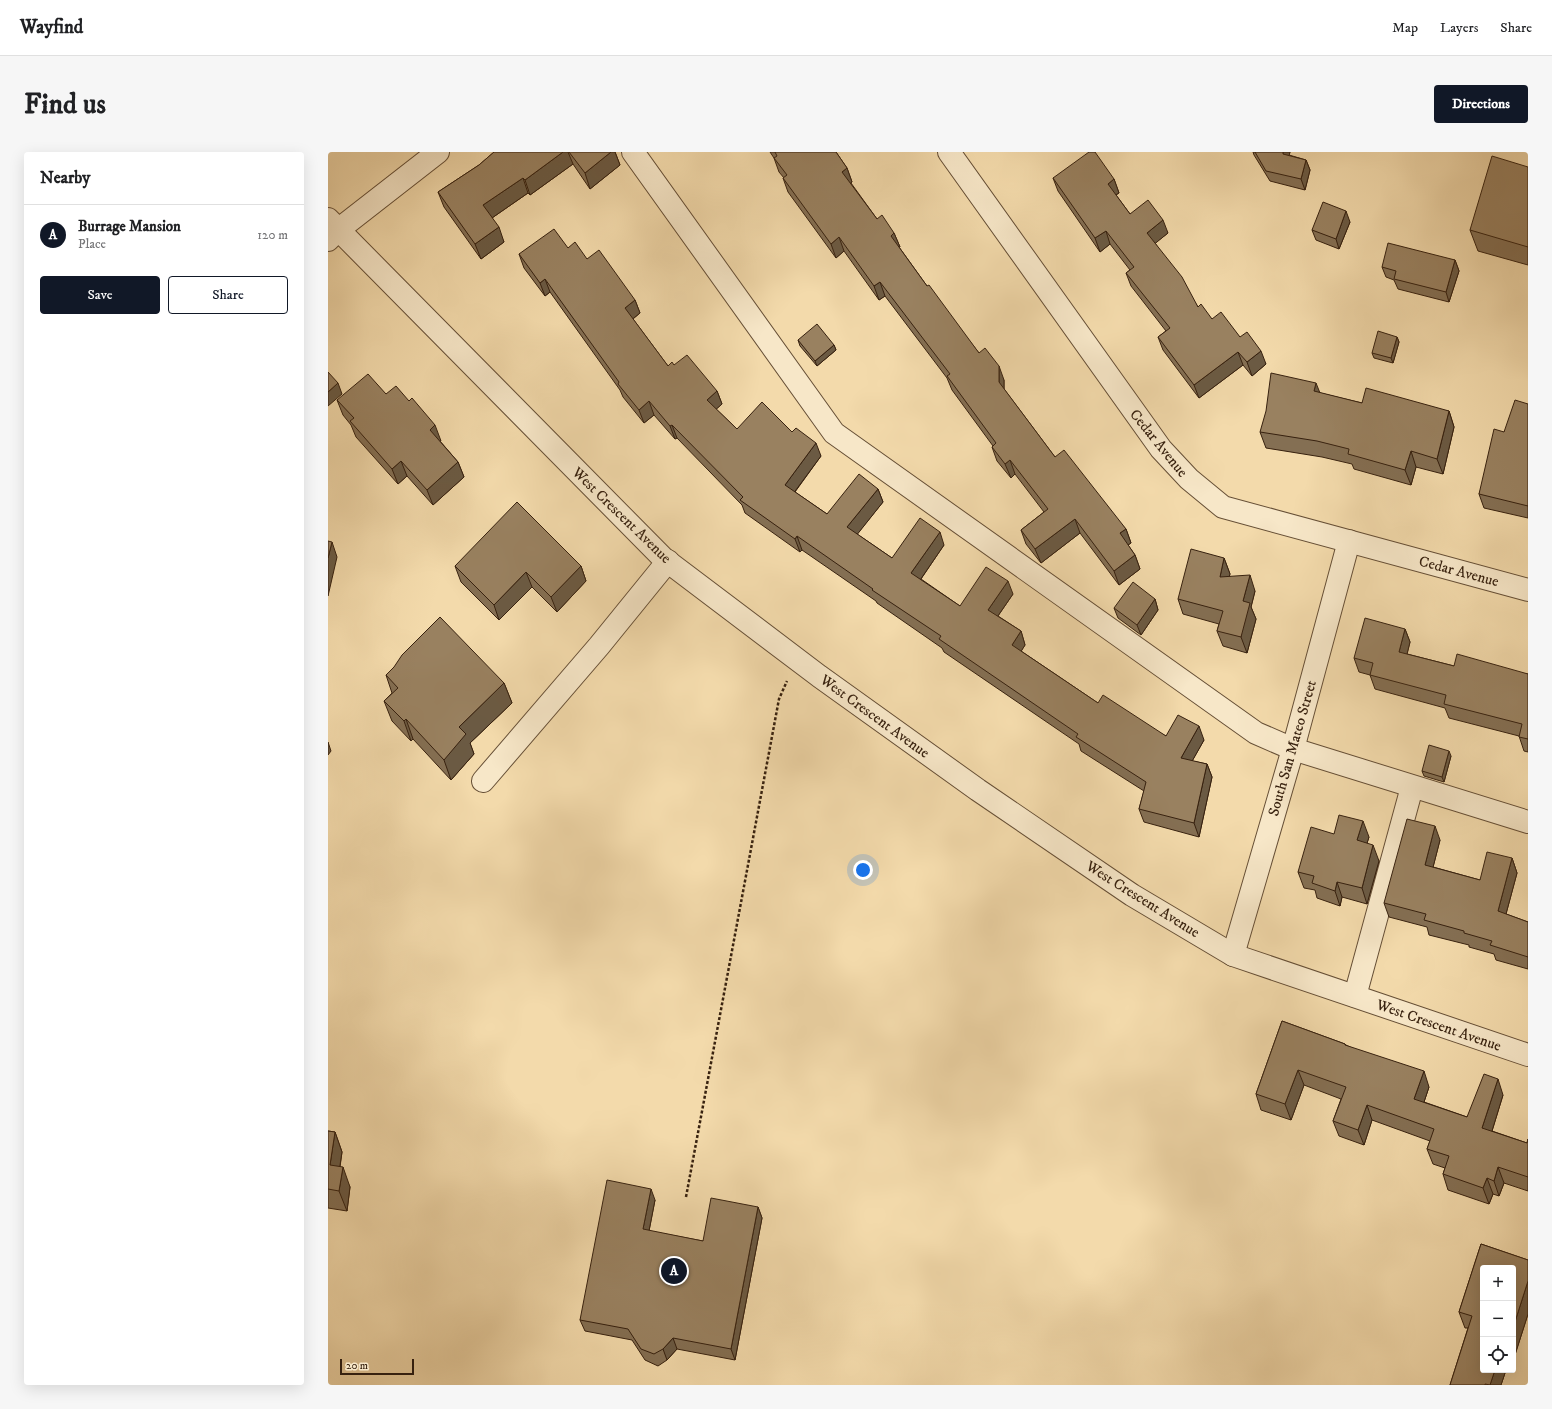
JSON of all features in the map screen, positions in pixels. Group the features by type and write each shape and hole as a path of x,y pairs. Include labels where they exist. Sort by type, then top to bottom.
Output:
{"street":[{"path":"331,230 438,152"},
{"path":"633,152 834,434 1256,733 1293,750 1528,822"},
{"name":"Cedar Avenue","path":"949,152 1161,449 1189,479 1223,507 1528,590"},
{"name":"West Crescent Avenue","path":"331,230 668,561 797,659 978,790 1132,895 1233,955 1528,1054"},
{"name":"South San Mateo Street","path":"1233,955 1293,750 1349,541"},
{"path":"483,781 599,646 668,561"},
{"path":"1355,996 1412,787"}],"path":[{"path":"686,1197 779,699 797,659"}],"building":[{"path":"494,152 563,152 525,180 523,178 483,205 499,227 475,244 438,192 479,165"},
{"path":"569,152 611,152 585,173"},
{"path":"775,152 836,152 847,168 842,172 877,219 882,215 894,233 891,236 927,286 929,285 979,353 985,348 999,366 999,382 1055,457 1064,450 1126,529 1120,533 1135,555 1114,571 1075,519 1035,549 1021,530 1048,509 1010,460 1005,464 992,447 996,443 947,376 950,374 880,282 874,286 839,237 831,244 783,178 787,175 774,158 777,156"},
{"path":"1089,152 1095,152 1114,179 1108,184 1130,214 1148,200 1163,220 1147,233 1182,277 1198,307 1201,304 1212,319 1221,312 1240,337 1247,332 1261,351 1247,362 1238,352 1194,385 1158,337 1170,328 1126,273 1134,267 1106,231 1095,238 1053,178"},
{"path":"1255,152 1283,152 1283,154 1306,160 1301,179 1266,171"},
{"path":"1492,156 1528,167 1528,247 1470,230"},
{"path":"1323,202 1346,211 1336,239 1312,230"},
{"path":"554,229 568,248 575,242 587,259 599,250 635,300 625,308 668,366 672,362 674,365 687,355 717,391 707,400 737,429 762,402 792,432 796,428 816,443 785,485 827,514 859,474 878,489 847,527 892,558 920,518 940,532 911,573 960,606 986,567 1008,581 988,610 1021,631 1012,645 1098,703 1103,695 1166,736 1178,715 1199,726 1181,758 1207,764 1194,823 1139,809 1146,782 1076,737 1078,734 939,639 941,636 872,590 873,589 797,536 795,539 740,500 743,497 672,425 670,426 649,401 639,410 618,384 619,382 545,279 540,283 519,254"},
{"path":"1388,243 1455,260 1446,292 1394,279 1396,271 1382,267"},
{"path":"817,324 834,345 815,361 798,340"},
{"path":"1378,331 1397,337 1391,358 1372,353"},
{"path":"328,372 338,383 328,392"},
{"path":"1271,373 1316,383 1314,391 1362,403 1366,388 1449,411 1437,459 1411,451 1405,470 1348,454 1349,449 1317,441 1260,432 1266,411"},
{"path":"368,374 386,394 396,386 409,401 412,398 435,425 430,430 458,462 427,490 401,461 392,469 350,421 354,418 337,400"},
{"path":"1515,400 1528,404 1528,506 1479,494 1494,429 1504,432"},
{"path":"517,502 581,566 551,597 526,572 494,605 455,566"},
{"path":"328,541 332,542 328,558"},
{"path":"1191,549 1224,558 1220,577 1250,575 1243,601 1250,603 1241,637 1217,631 1223,611 1178,599"},
{"path":"1133,582 1155,599 1137,625 1114,608"},
{"path":"440,617 504,683 459,727 466,734 444,760 406,719 404,721 384,701 398,688 386,675 394,667 402,655"},
{"path":"1365,618 1405,629 1399,652 1454,666 1457,654 1528,674 1528,739 1519,737 1522,724 1444,704 1446,695 1370,675 1373,663 1354,658"},
{"path":"1429,745 1449,751 1442,777 1422,771"},
{"path":"1339,815 1363,821 1357,840 1373,845 1362,888 1337,882 1335,891 1312,883 1314,876 1298,872 1311,827 1334,834"},
{"path":"1407,819 1435,826 1425,865 1480,880 1487,852 1512,858 1498,911 1528,922 1528,957 1490,945 1492,941 1464,933 1464,931 1424,920 1426,914 1384,903"},
{"path":"1282,1021 1345,1045 1424,1071 1414,1099 1467,1117 1484,1074 1498,1079 1482,1128 1527,1143 1528,1139 1528,1177 1498,1167 1494,1181 1487,1178 1483,1188 1443,1174 1449,1156 1427,1149 1434,1129 1367,1105 1358,1130 1333,1121 1346,1087 1298,1070 1285,1104 1256,1094"},
{"path":"328,1131 335,1132 330,1165 343,1167 339,1191 328,1189"},
{"path":"607,1180 651,1189 643,1229 703,1241 711,1198 758,1207 731,1349 673,1338 663,1349 654,1354 641,1349 628,1329 580,1320"},
{"path":"1481,1244 1528,1260 1528,1281 1516,1319 1516,1265 1480,1265 1480,1373 1494,1373 1490,1385 1450,1385 1472,1316 1459,1312"}],"place":[{"name":"Burrage Mansion","path":"674,1271"}]}
